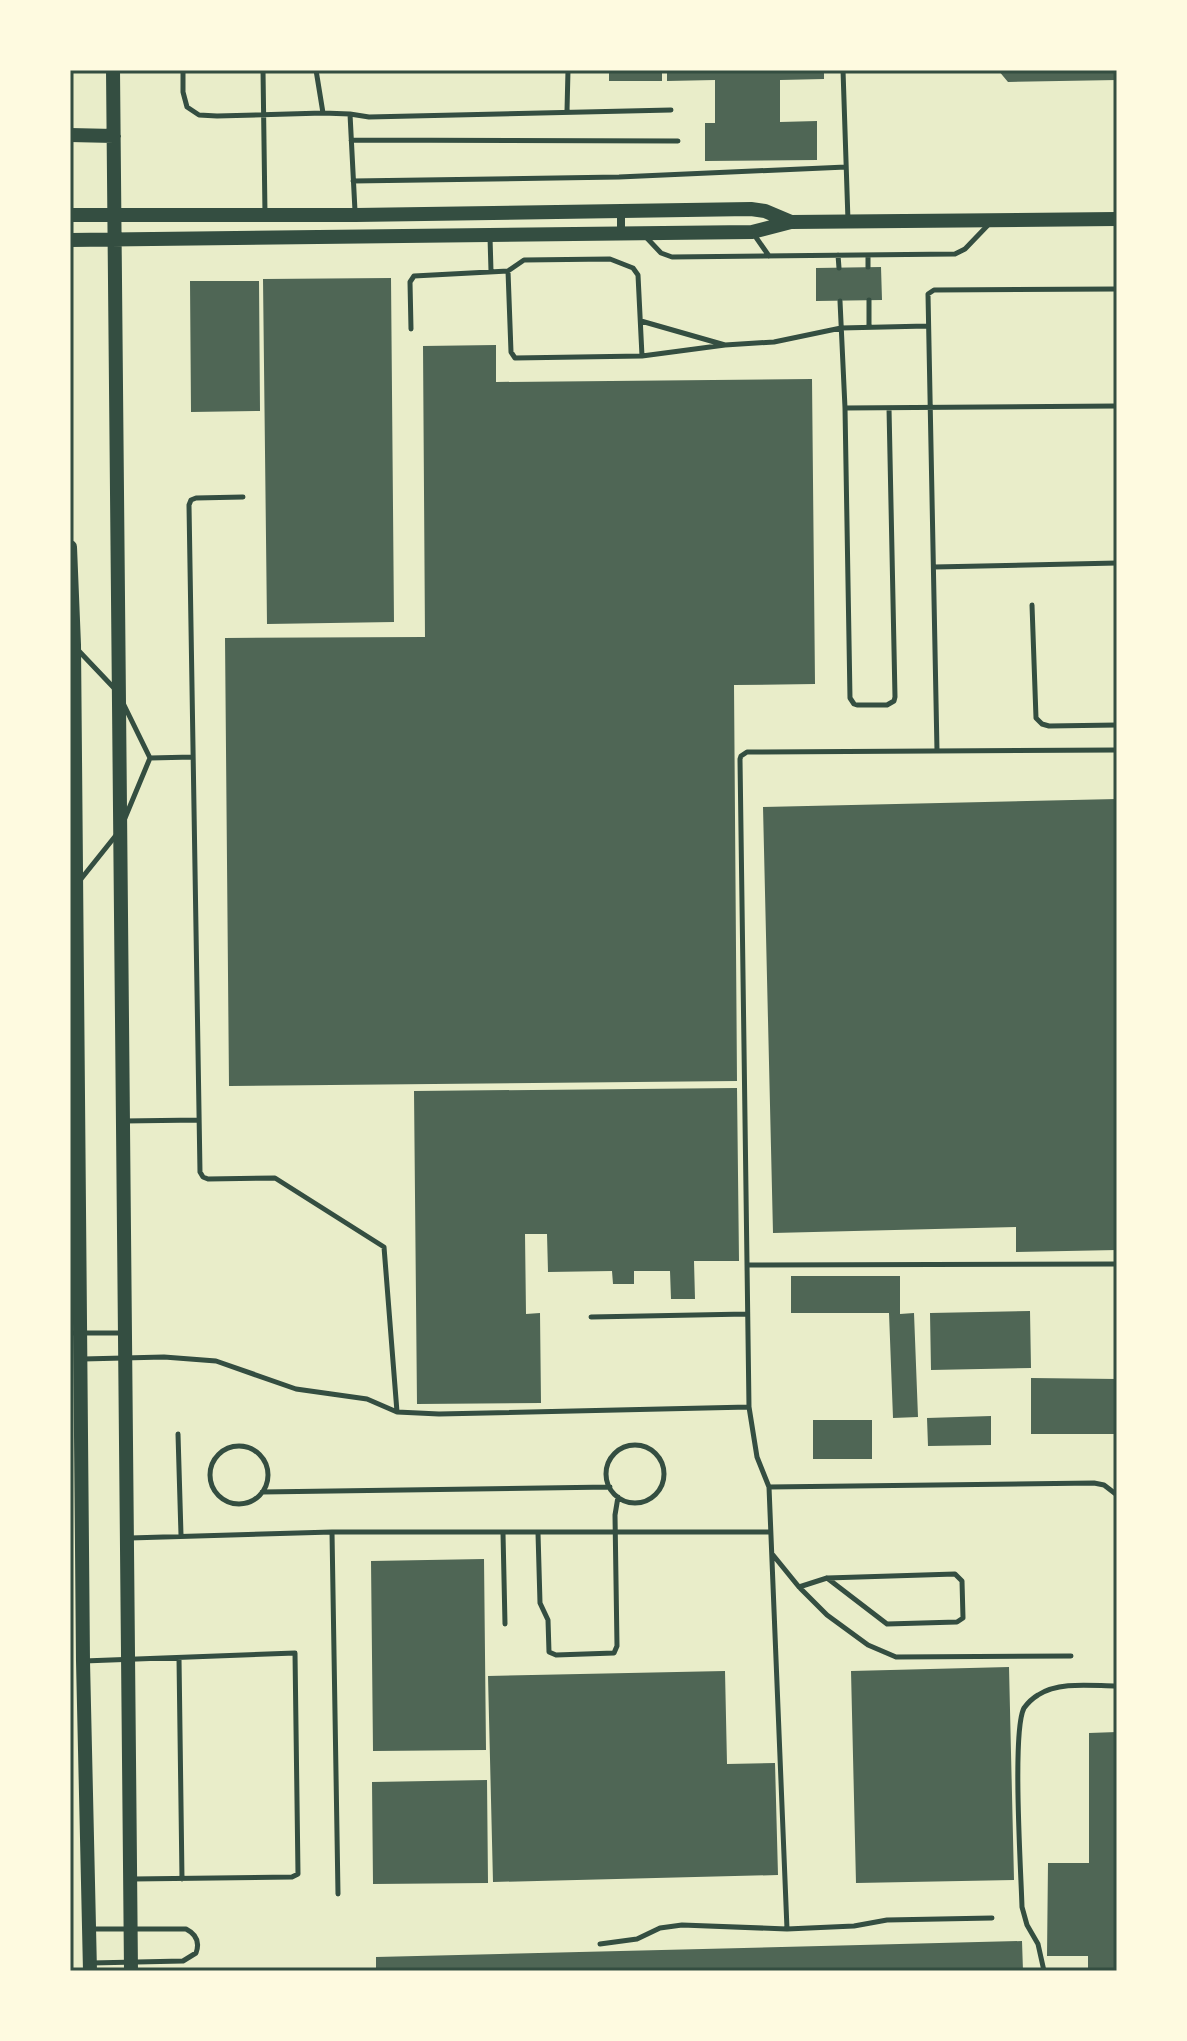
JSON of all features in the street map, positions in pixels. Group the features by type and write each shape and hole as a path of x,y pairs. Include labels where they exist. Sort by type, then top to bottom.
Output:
{"main road":[{"path":"113,70 131,1966"},
{"path":"70,135 114,136"},
{"path":"70,215 356,215 751,209 765,211 791,222"},
{"path":"70,240 644,235 752,232 791,222 1117,219"},
{"path":"70,547 75,887 75,1333 81,1360 83,1661 90,1967"}],"street":[{"path":"621,211 621,234"}],"lane":[{"path":"183,70 184,100 192,111 217,116 323,113 369,117 671,110"},
{"path":"263,70 265,215"},
{"path":"316,70 323,113"},
{"path":"567,111 568,70"},
{"path":"843,70 848,221"},
{"path":"350,114 356,215"},
{"path":"351,140 678,141"},
{"path":"353,181 619,177 846,167"},
{"path":"644,235 661,253 672,257 961,253 994,219"},
{"path":"752,232 769,256"},
{"path":"490,236 491,271"},
{"path":"838,255 839,268"},
{"path":"868,255 868,267"},
{"path":"411,329 410,282 414,276 508,271 524,260 613,259 637,271 642,356"},
{"path":"508,271 511,352 515,358 642,356 774,342 841,328 927,326"},
{"path":"937,751 927,297 934,290 1117,289"},
{"path":"869,300 869,327"},
{"path":"840,301 850,698 857,705 887,705 895,697 889,408"},
{"path":"641,320 725,345"},
{"path":"845,408 1117,406"},
{"path":"243,497 196,498 189,505 199,1120 203,1177 275,1178 384,1247 397,1412"},
{"path":"934,567 1117,563"},
{"path":"1032,605 1036,718 1049,726 1117,725"},
{"path":"72,645 118,692 150,758 119,833 75,887"},
{"path":"787,1929 769,1487 757,1457 749,1407 741,756 747,752 1117,750"},
{"path":"150,758 193,757"},
{"path":"123,1121 199,1120"},
{"path":"747,1265 1117,1264"},
{"path":"591,1317 747,1314"},
{"path":"75,1333 124,1333"},
{"path":"81,1360 125,1357 216,1361 296,1389 367,1399 397,1412 439,1414 749,1407"},
{"path":"178,1434 181,1535"},
{"path":"642,1445 657,1455 664,1473 658,1491 642,1502 633,1503 618,1497 610,1487 607,1469 615,1452 623,1447 642,1445"},
{"path":"262,1492 268,1474 262,1456 246,1446 220,1453 214,1461 211,1479 220,1496 237,1504 247,1503 262,1492 610,1487"},
{"path":"769,1487 1094,1483 1104,1485 1117,1495"},
{"path":"538,1533 540,1603 548,1620 549,1652 556,1655 610,1654 616,1650 618,1497"},
{"path":"129,1538 332,1532 770,1532"},
{"path":"332,1532 338,1894"},
{"path":"503,1533 505,1624"},
{"path":"773,1554 799,1587 827,1615 868,1645 896,1657 1071,1656"},
{"path":"799,1587 827,1578 958,1574 962,1581 963,1618 957,1622 885,1623 827,1578"},
{"path":"83,1661 295,1653 298,1874 292,1877 131,1879"},
{"path":"179,1658 182,1879"},
{"path":"1044,1971 1038,1944 1027,1925 1022,1907 1021,1720 1025,1707 1036,1696 1048,1691 1060,1687 1117,1686"},
{"path":"600,1944 637,1939 660,1928 682,1925 787,1929 854,1926 887,1920 992,1918"},
{"path":"89,1929 186,1929 194,1934 198,1944 196,1953 188,1960 90,1967"}],"building":[{"path":"609,70 662,70 662,81 609,81"},
{"path":"667,70 824,70 824,79 780,80 780,122 817,121 817,160 705,161 705,123 715,123 715,80 667,81"},
{"path":"998,70 1117,70 1117,80 1008,82"},
{"path":"881,267 882,300 816,301 816,268"},
{"path":"391,278 394,622 267,624 263,279"},
{"path":"190,281 259,281 260,411 191,412"},
{"path":"496,345 496,382 812,379 815,684 734,685 737,1081 229,1086 225,638 425,637 423,346"},
{"path":"1117,799 1117,1250 1016,1252 1016,1227 773,1233 763,807"},
{"path":"737,1088 739,1261 694,1261 695,1299 671,1299 670,1271 634,1271 634,1284 613,1284 612,1271 548,1272 547,1234 525,1234 526,1314 540,1313 541,1403 417,1404 414,1091"},
{"path":"791,1276 900,1276 900,1314 914,1313 918,1417 893,1418 889,1313 791,1313"},
{"path":"1030,1311 1031,1368 931,1370 930,1313"},
{"path":"1031,1378 1117,1379 1117,1434 1031,1434"},
{"path":"991,1416 991,1445 928,1446 927,1418"},
{"path":"813,1420 872,1420 872,1459 813,1459"},
{"path":"484,1559 486,1750 373,1751 371,1561"},
{"path":"1009,1667 1014,1880 856,1883 851,1671"},
{"path":"725,1671 727,1764 775,1763 778,1875 493,1882 488,1676"},
{"path":"1117,1732 1117,1971 1088,1971 1088,1956 1047,1956 1048,1863 1089,1863 1089,1733"},
{"path":"487,1780 488,1883 373,1884 372,1782"},
{"path":"1022,1941 1023,1971 376,1971 376,1957"}]}
